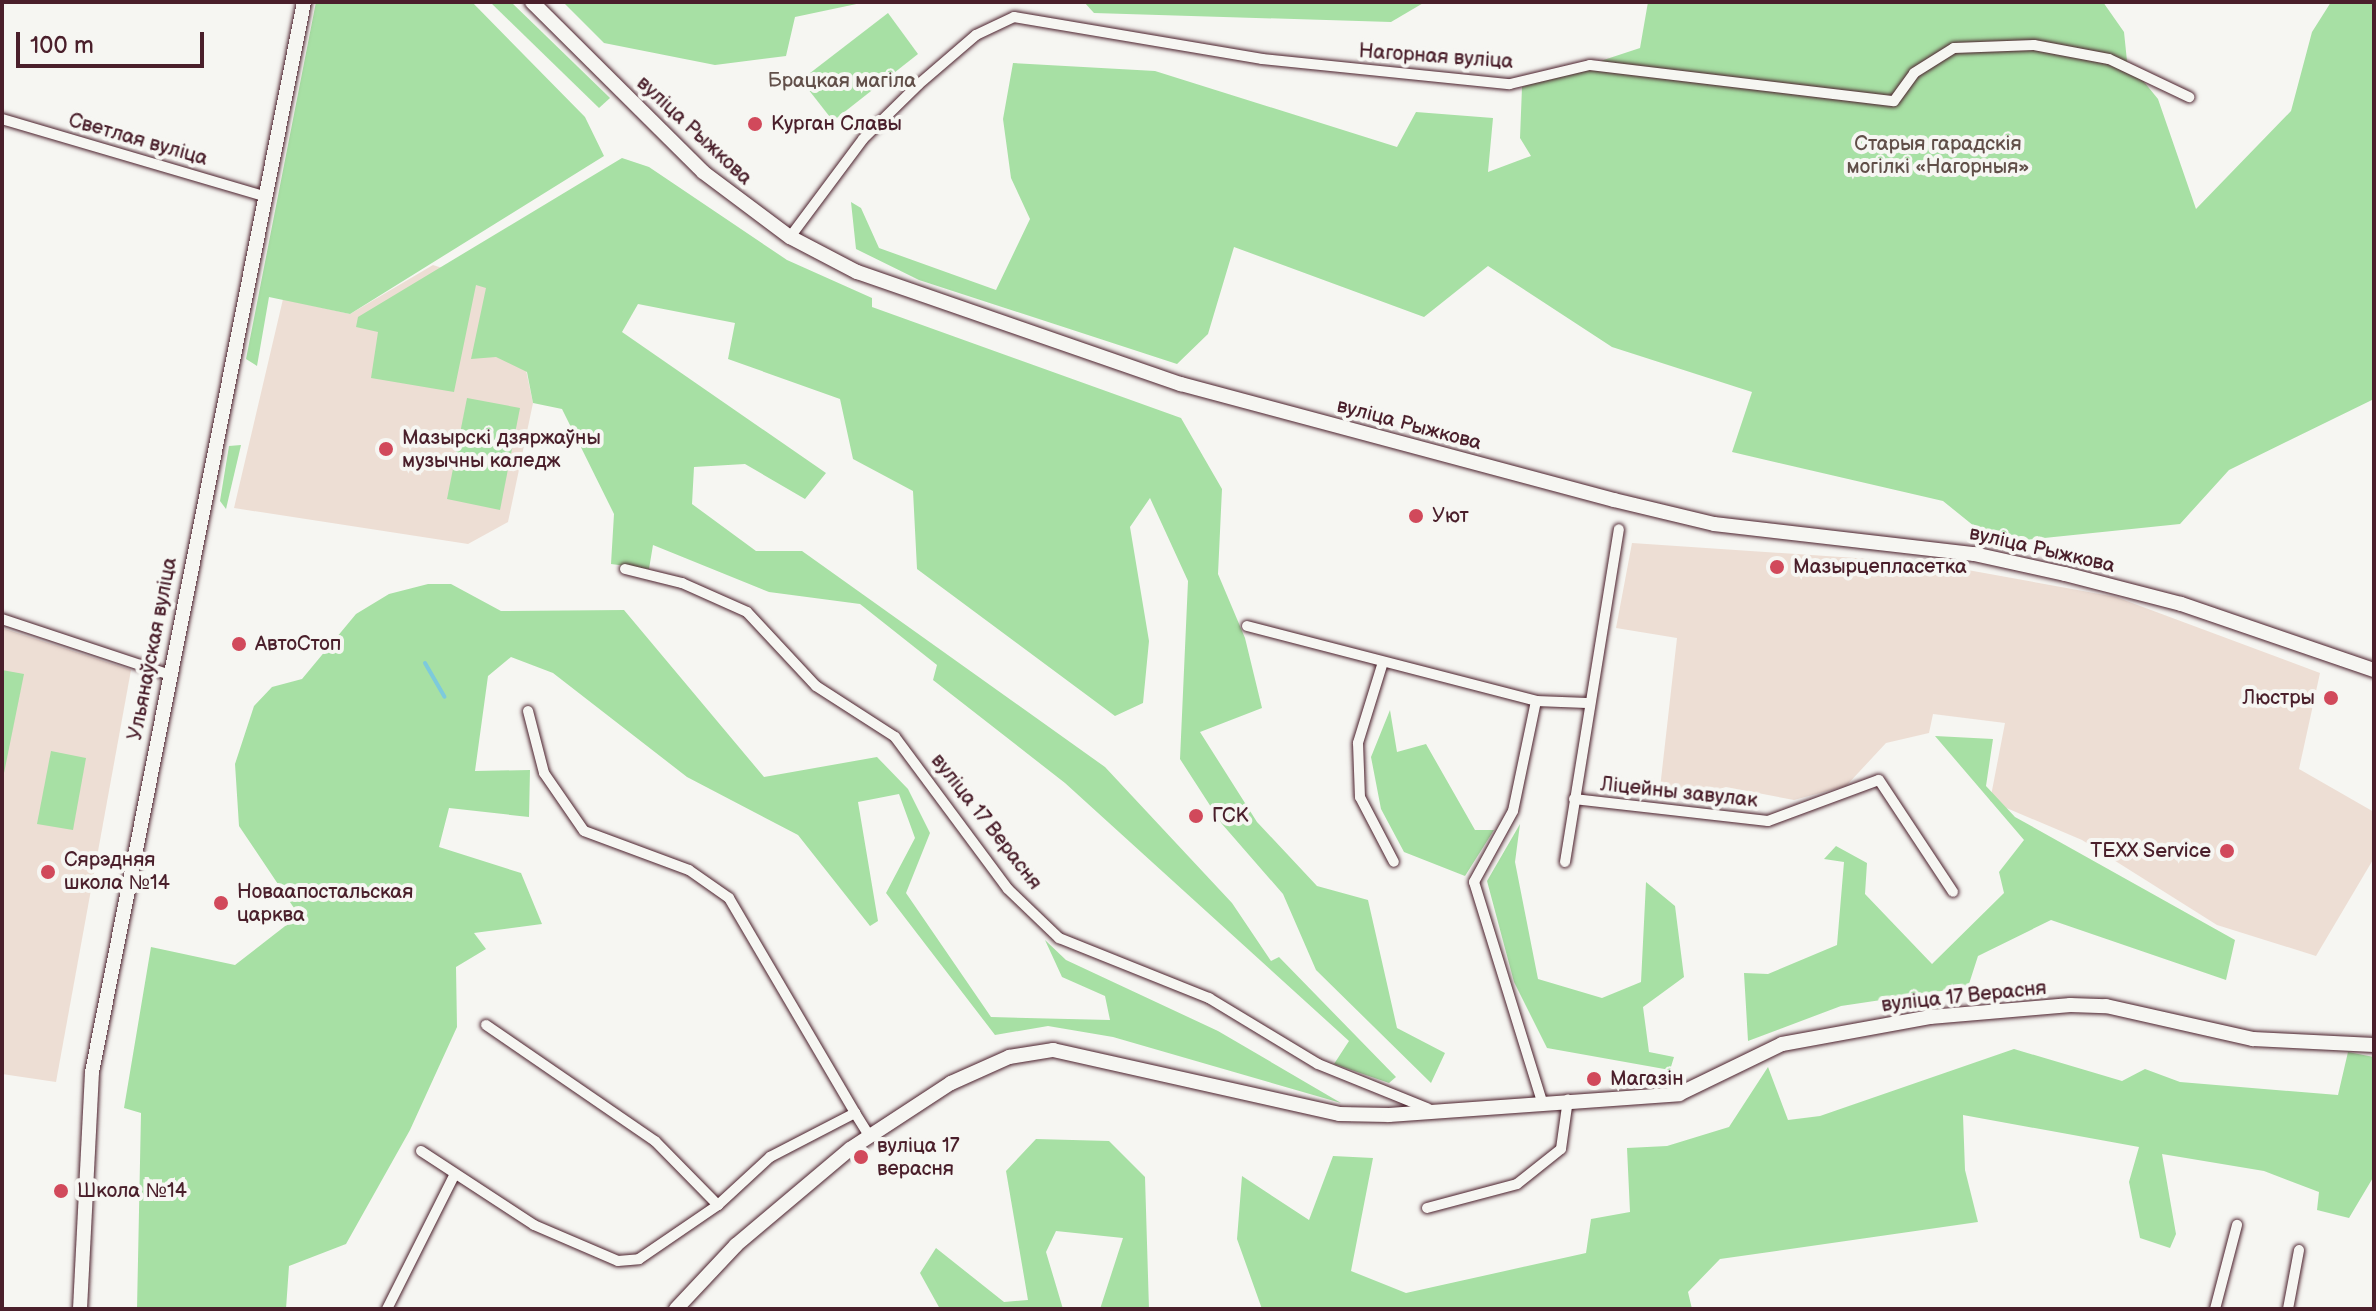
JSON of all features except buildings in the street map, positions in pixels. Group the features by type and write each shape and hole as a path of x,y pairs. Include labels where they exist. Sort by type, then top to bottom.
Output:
{"main road":[{"name":"Ульянаўская вуліца","path":"80,1309 88,1096 167,674 304,2"},
{"name":"вуліца Рыжкова","path":"532,2 703,172 790,237 857,272 1181,384 1714,524 1974,554 2065,574 2181,604 2374,670"},
{"name":"вуліца 17 Верасня","path":"676,1309 736,1245 870,1137 951,1083 1009,1057 1053,1050 1339,1114 1541,1099 1679,1094 1782,1044 1930,1017 2070,1005 2106,1006 2253,1039 2374,1045"}],"street":[{"name":"Нагорная вуліца","path":"790,237 863,139 919,84 976,35 1014,17 1262,59 1510,84 1605,66 1894,101 1914,73 1954,48 2034,45 2109,59 2189,97"},
{"name":"Светлая вуліца","path":"2,119 264,196"},
{"name":"Ліцейны завулак","path":"1565,862 1587,703 1619,529"},
{"name":"вуліца 17 Верасня","path":"625,569 682,583 747,612 816,686 895,737 1008,889 1059,938 1209,998 1318,1064 1427,1108"},
{"path":"2,619 167,674"},
{"path":"1247,626 1536,701 1587,703"},
{"path":"1383,662 1358,743 1360,797 1394,862"},
{"path":"1536,701 1513,811 1474,882 1541,1099"},
{"path":"528,711 544,773 584,831 689,870 729,898 870,1137"},
{"name":"Ліцейны завулак","path":"1574,799 1768,821 1879,780 1953,892"},
{"path":"486,1025 655,1141 718,1205"},
{"path":"1427,1208 1468,1203 1517,1184 1561,1149 1568,1099"},
{"path":"421,1151 546,1231 618,1261 639,1259 718,1205 770,1157 855,1113"},
{"path":"387,1309 455,1174"},
{"path":"2215,1309 2237,1225"},
{"path":"2288,1309 2299,1250"}],"shaded area":[{"name":"Мазырскі дзяржаўны музычны каледж","path":"433,265 509,290 533,403 508,522 468,544 234,508 283,299 350,314"},
{"path":"1632,543 1929,563 2116,597 2320,673 2299,769 2374,812 2374,858 2316,956 2217,925 2082,840 1990,801 2005,723 1933,714 1929,733 1886,743 1846,786 1794,800 1726,787 1680,800 1659,797 1677,638 1616,628"},
{"name":"Сярэдняя школа №14","path":"2,628 131,670 56,1082 2,1074"}],"green space":[{"path":"316,2 472,2 585,117 604,156 350,314 269,297 257,366 246,359"},
{"path":"490,2 511,2 610,98 599,108"},
{"path":"563,2 866,2 795,17 786,56 715,65 604,43"},
{"path":"1084,2 1425,2 1391,22 1094,13"},
{"name":"Старыя гарадскія могілкі «Нагорныя»","path":"1648,2 2103,2 2124,32 2127,61 2158,99 2196,209 2291,111 2312,32 2331,2 2374,2 2374,399 2229,470 2180,524 1995,543 1943,501 1732,452 1752,392 1612,347 1488,266 1424,317 1234,247 1208,334 1177,364 919,280 856,249 851,202 861,208 879,248 996,290 1030,219 1011,178 1003,119 1013,63 1155,71 1397,147 1416,112 1493,118 1488,172 1531,156 1520,138 1522,87 1640,48"},
{"name":"Брацкая магіла","path":"888,13 918,54 833,121 801,80"},
{"path":"622,158 649,167 787,260 872,298 872,307 1181,418 1222,489 1218,574 1245,638 1262,708 1200,732 1257,822 1317,886 1368,900 1397,1028 1445,1053 1431,1083 1316,970 1283,894 1222,824 1180,759 1188,581 1150,498 1130,527 1149,641 1143,703 1115,716 917,569 913,491 853,459 840,399 728,359 735,323 638,304 622,332 826,473 805,499 745,464 694,467 692,504 756,551 802,551 1105,767 1232,903 1271,961 1279,957 1396,1077 1389,1083 1334,1064 1349,1041 1065,783 933,680 937,665 860,604 769,592 653,545 649,569 611,564 614,514 562,409 533,403 527,372 496,357 471,359 486,288 476,285 454,392 371,378 378,332 356,327 358,317"},
{"path":"467,398 520,408 500,510 447,499"},
{"path":"241,445 226,509 220,501 229,446"},
{"path":"428,584 451,584 501,611 624,610 764,777 877,757 908,789 930,833 906,893 991,1017 1110,1020 1105,996 1062,977 1045,940 1066,960 1218,1031 1341,1103 1113,1037 1048,1026 995,1035 886,893 915,838 899,794 858,802 878,921 870,926 798,835 687,777 553,673 511,657 488,676 475,771 530,770 529,817 449,808 439,847 521,873 542,924 474,933 486,949 456,967 457,1027 410,1130 346,1244 289,1266 286,1309 137,1309 141,1113 124,1108 151,947 235,965 289,923 294,908 239,826 235,764 254,706 272,687 302,679 356,614 389,594"},
{"path":"2,670 24,674 2,783"},
{"path":"1390,710 1397,752 1426,744 1475,830 1494,830 1465,876 1404,852 1381,809 1371,757"},
{"path":"1935,736 1993,739 1986,786 2015,817 2235,940 2226,980 2051,920 1978,956 1968,987 1841,1006 1748,1041 1744,973 1768,974 1837,945 1844,862 1824,859 1836,846 1867,863 1865,894 1932,964 2004,893 1999,872 2024,840"},
{"path":"51,751 86,758 73,830 37,824"},
{"path":"1520,824 1515,862 1538,979 1602,998 1641,982 1646,882 1675,906 1684,977 1643,1007 1649,1052 1674,1057 1670,1070 1547,1048 1514,982 1487,881"},
{"path":"2014,1049 2122,1081 2145,1069 2180,1082 2338,1095 2348,1052 2374,1057 2374,1176 2349,1218 2317,1210 2319,1192 2264,1171 2162,1154 2176,1234 2170,1248 2140,1238 2129,1182 2139,1147 1963,1115 1965,1170 1978,1222 1720,1259 1688,1292 1692,1309 1262,1309 1237,1239 1242,1176 1309,1220 1333,1156 1373,1158 1351,1271 1406,1293 1586,1253 1591,1219 1630,1212 1627,1148 1667,1146 1729,1127 1768,1067 1788,1120 1820,1116"},
{"path":"1036,1139 1109,1141 1145,1177 1149,1309 1100,1309 1123,1238 1056,1231 1046,1252 1063,1309 940,1309 920,1273 936,1248 1004,1302 1028,1300 1006,1171"}],"waterway":[{"path":"425,663 445,697"}],"place":[{"name":"Курган Славы","path":"755,124"},
{"name":"Мазырскі дзяржаўны музычны каледж","path":"386,449"},
{"name":"Уют","path":"1416,516"},
{"name":"Мазырцепласетка","path":"1777,567"},
{"name":"АвтоСтоп","path":"239,644"},
{"name":"Люстры","path":"2331,698"},
{"name":"ГСК","path":"1196,816"},
{"name":"TEXX Service","path":"2227,851"},
{"name":"Сярэдняя школа №14","path":"48,872"},
{"name":"Новаапостальская царква","path":"221,903"},
{"name":"Магазін","path":"1594,1079"},
{"name":"вуліца 17 верасня","path":"861,1157"},
{"name":"Школа №14","path":"61,1191"}]}
